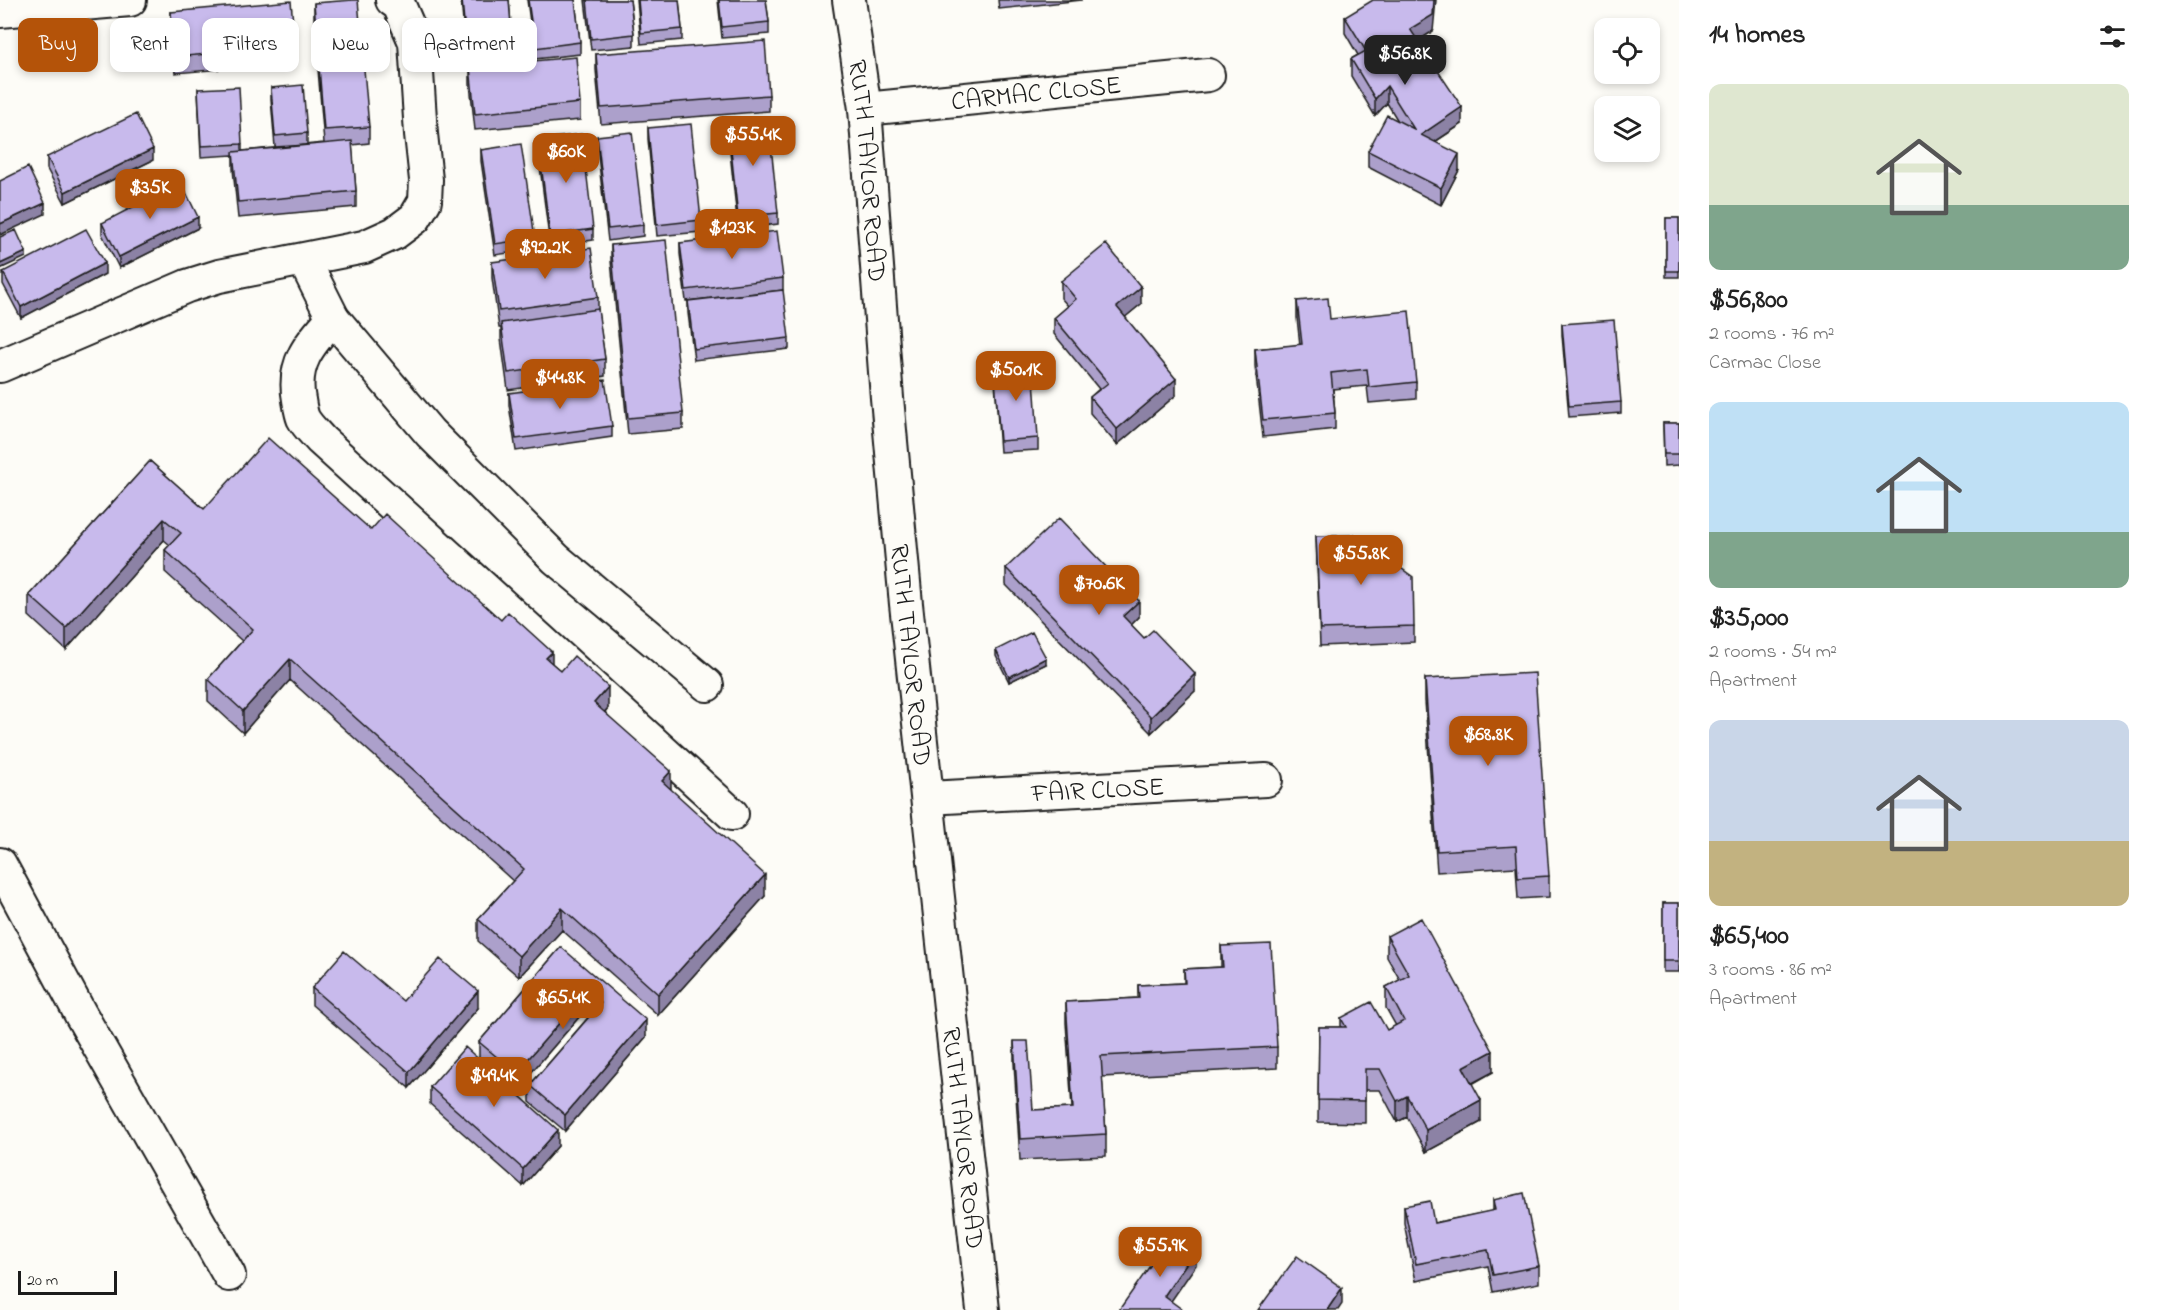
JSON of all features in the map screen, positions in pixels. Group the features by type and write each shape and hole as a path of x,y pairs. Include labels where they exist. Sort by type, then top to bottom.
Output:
{"street":[{"path":"0,11 130,0"},
{"path":"0,366 187,286 219,276 364,247 395,233 415,218 425,201 426,180 420,134 415,42 399,5 392,0"},
{"name":"RUTH TAYLOR ROAD","path":"849,0 865,109 887,398 983,1310"},
{"name":"CARMAC CLOSE","path":"865,109 1208,75"},
{"path":"304,260 333,318 430,433 556,559 707,685"},
{"path":"333,318 315,337 301,360 297,376 297,390 304,419 321,440 732,814"},
{"name":"FAIR CLOSE","path":"928,798 1266,780"},
{"path":"0,864 81,1015 229,1275"}],"building":[{"path":"358,0 360,18 315,18 314,3"},
{"path":"462,0 509,0 510,18 464,18"},
{"path":"528,0 575,0 580,42 537,48 537,18 531,18"},
{"path":"587,0 630,0 634,34 591,39"},
{"path":"638,0 679,0 682,29 641,33"},
{"path":"719,0 766,0 769,22 722,27"},
{"path":"1373,0 1434,0 1433,15 1410,29 1462,107 1421,135 1459,154 1441,188 1368,151 1387,115 1414,129 1387,86 1375,99 1351,59 1366,51 1345,17"},
{"path":"291,1 293,18 202,18 202,55 190,56 190,18 172,18 171,12"},
{"path":"765,41 769,95 601,108 596,54"},
{"path":"576,57 580,103 475,114 471,72 537,72 537,61"},
{"path":"319,72 364,72 369,127 324,130"},
{"path":"303,85 307,133 275,136 271,88"},
{"path":"239,87 242,144 201,146 198,89"},
{"path":"136,114 153,149 65,192 47,157"},
{"path":"768,117 778,213 738,217 728,121"},
{"path":"691,124 701,220 657,225 648,128"},
{"path":"632,132 643,225 608,229 597,136"},
{"path":"582,134 593,229 550,235 538,140"},
{"path":"352,141 356,191 238,202 233,152"},
{"path":"521,144 535,238 495,244 481,150"},
{"path":"28,167 45,203 0,224 0,181"},
{"path":"181,182 198,217 119,257 102,223"},
{"path":"1666,218 1679,218 1679,271 1666,271"},
{"path":"86,229 105,263 21,307 3,272"},
{"path":"16,230 26,252 0,264 0,237"},
{"path":"777,231 783,278 686,290 680,243"},
{"path":"666,240 683,413 628,418 611,245"},
{"path":"1106,244 1141,287 1117,307 1176,379 1117,429 1090,397 1108,383 1054,318 1076,299 1061,281"},
{"path":"591,248 598,297 499,311 492,262"},
{"path":"783,290 789,338 694,349 688,301"},
{"path":"1328,298 1330,319 1409,311 1416,382 1369,387 1367,369 1331,373 1335,413 1263,420 1255,349 1302,344 1297,301"},
{"path":"598,309 605,359 508,373 501,323"},
{"path":"1614,320 1621,402 1569,406 1562,324"},
{"path":"1033,364 1038,438 1000,441 994,367"},
{"path":"605,380 612,426 516,439 509,393"},
{"path":"1663,423 1679,423 1679,454 1664,454"},
{"path":"268,438 371,530 385,514 501,620 508,612 552,652 546,658 561,671 574,656 608,687 594,703 671,771 662,781 765,875 658,994 562,908 519,956 478,919 524,869 290,659 243,711 208,679 253,629 165,550 181,533 164,519 66,628 29,595 150,461 204,509"},
{"path":"1059,518 1139,601 1123,616 1144,638 1153,630 1195,674 1151,717 1006,568"},
{"path":"1355,535 1413,577 1414,626 1320,629 1316,536"},
{"path":"1032,632 1046,658 1009,677 996,650"},
{"path":"1535,673 1549,876 1518,878 1516,846 1437,851 1425,679"},
{"path":"1663,903 1679,903 1679,961 1663,961"},
{"path":"1421,918 1493,1051 1463,1067 1481,1100 1426,1130 1407,1096 1397,1101 1380,1069 1365,1069 1365,1101 1318,1100 1319,1027 1346,1027 1341,1018 1371,1002 1387,1030 1404,1021 1386,987 1409,975 1387,936"},
{"path":"1271,944 1277,1047 1101,1056 1106,1134 1020,1139 1014,1041 1028,1041 1033,1110 1073,1108 1066,1002 1139,998 1138,985 1185,983 1184,969 1223,967 1221,946"},
{"path":"561,947 646,1020 565,1115 530,1085 601,1003 587,991 516,1073 479,1042"},
{"path":"344,951 403,1001 440,959 478,991 409,1072 312,988"},
{"path":"465,1047 558,1130 523,1169 430,1087"},
{"path":"1524,1193 1539,1266 1493,1275 1488,1250 1416,1264 1404,1206 1430,1201 1434,1223 1495,1210 1493,1200"},
{"path":"1173,1233 1196,1249 1164,1296 1183,1310 1119,1310"},
{"path":"1297,1256 1342,1288 1327,1310 1258,1310"}]}
